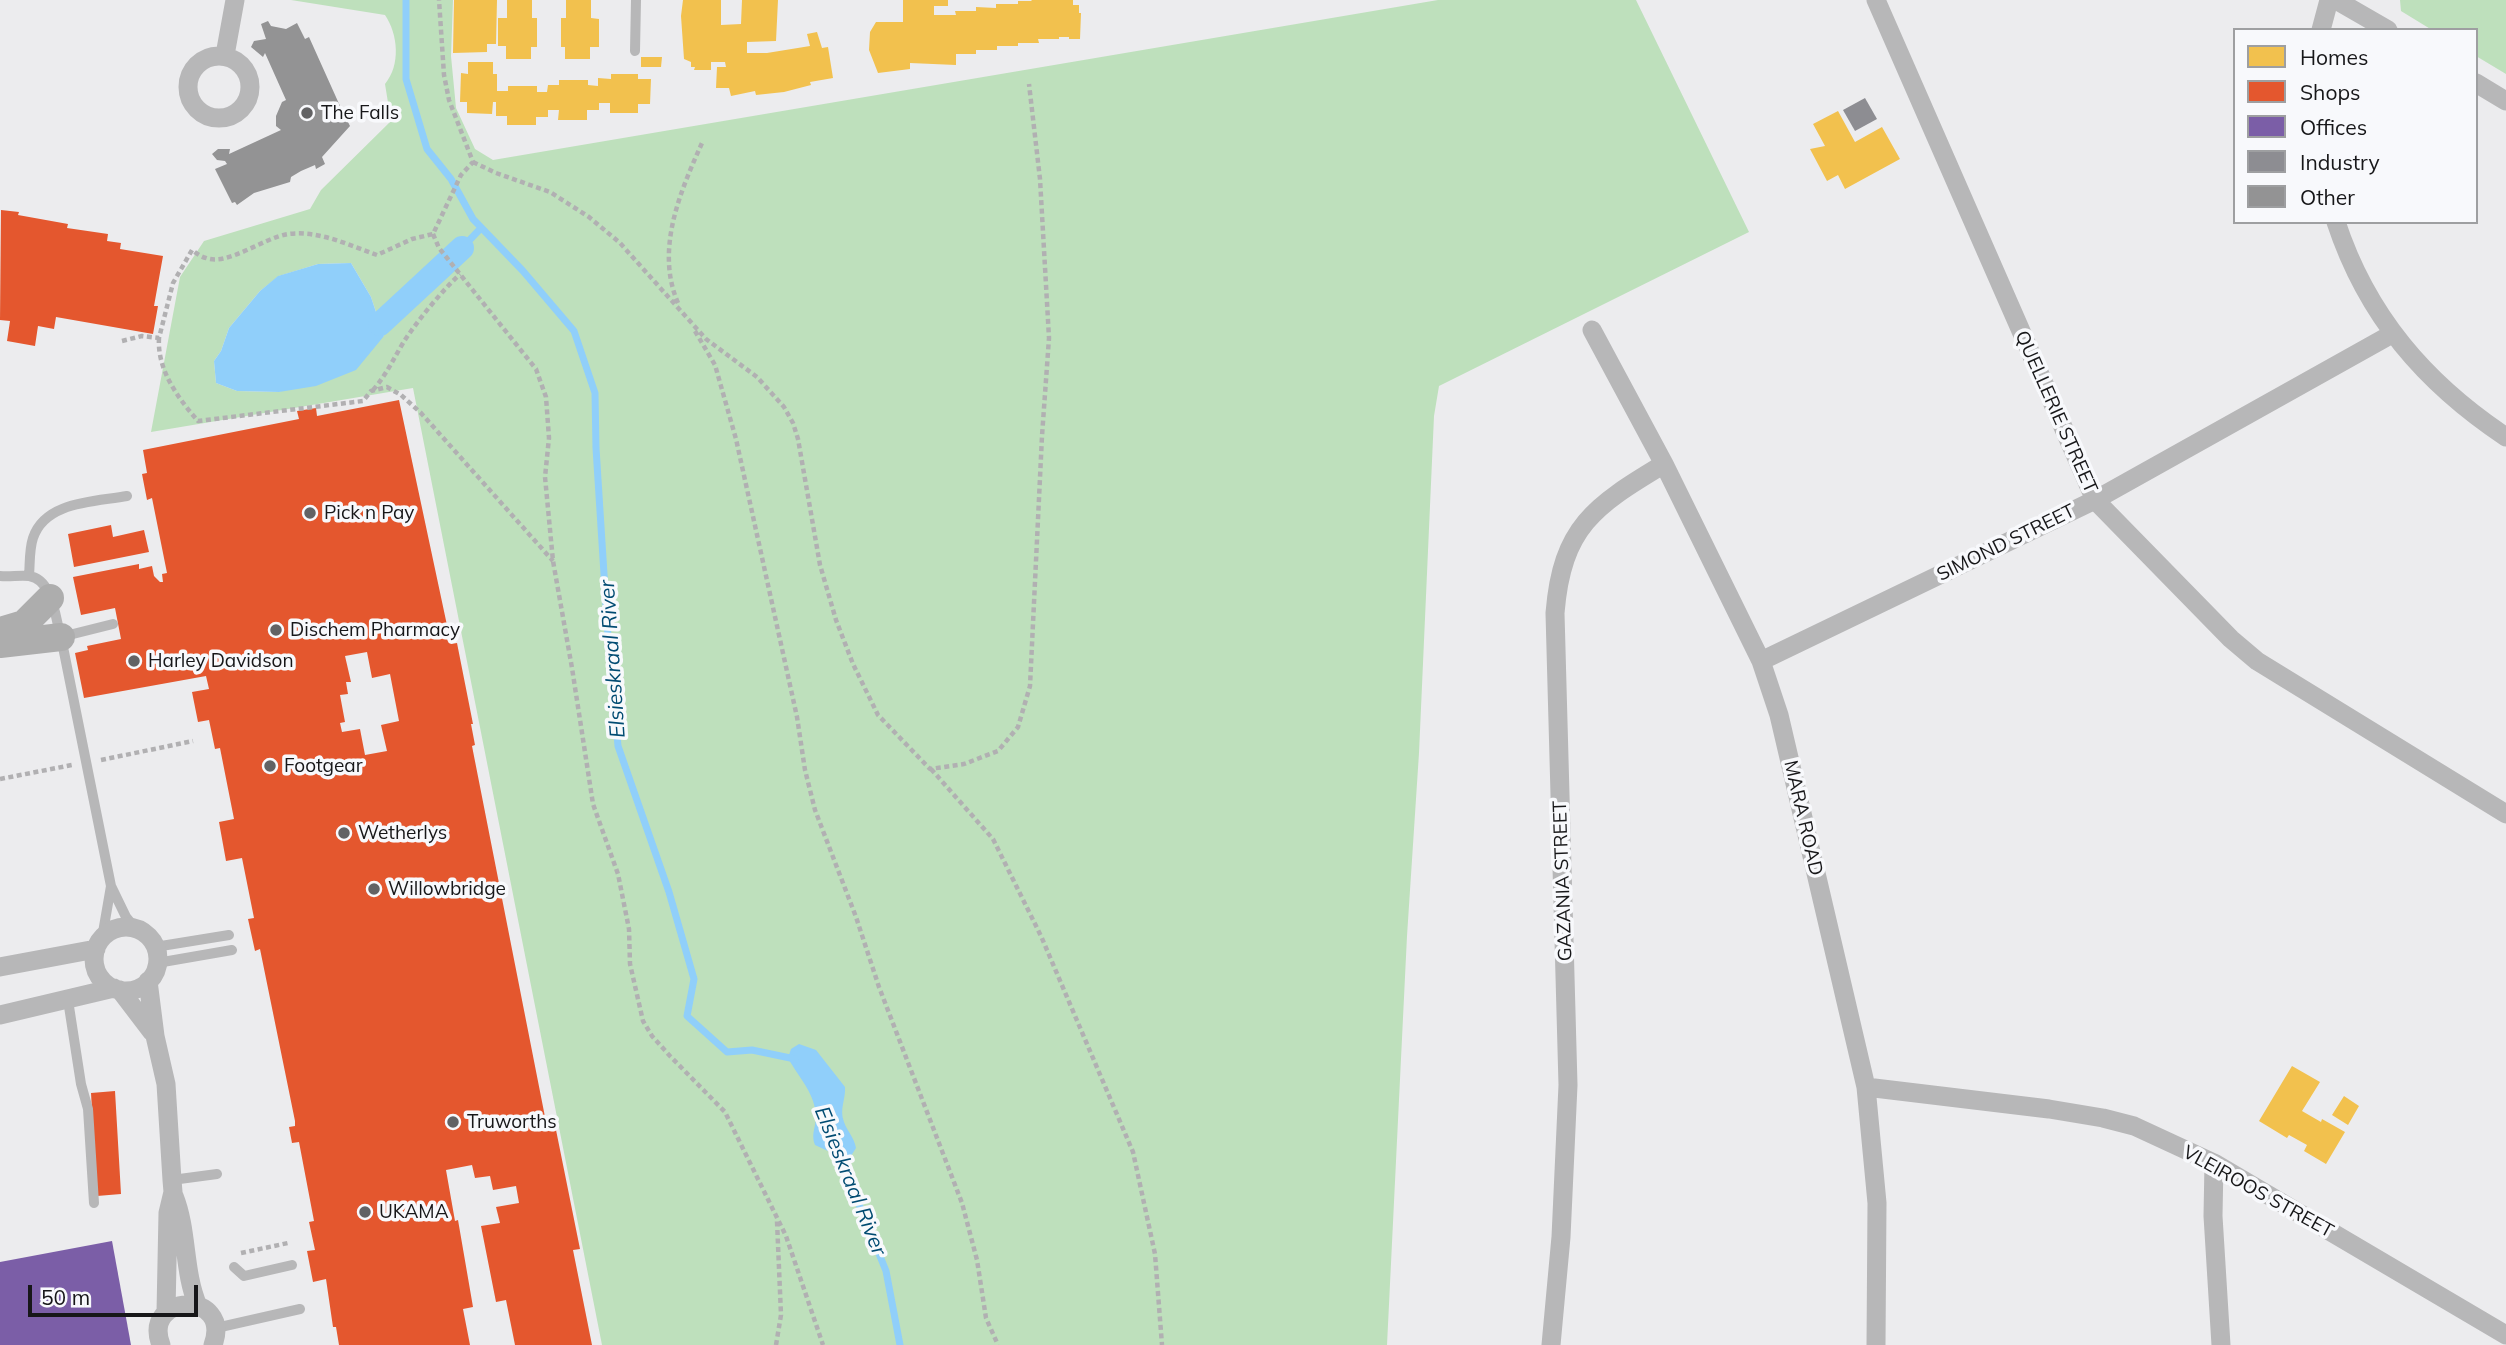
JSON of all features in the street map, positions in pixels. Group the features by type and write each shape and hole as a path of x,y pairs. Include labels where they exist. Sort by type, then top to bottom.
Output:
{"main road":[{"path":"0,631 24,624 50,598"},
{"path":"0,644 61,637"}],"street":[{"path":"225,55 235,0"},
{"name":"QUELLERIE STREET","path":"1877,0 2095,500 2231,639 2257,661 2506,814"},
{"path":"2322,28 2329,0"},
{"path":"2336,0 2385,28"},
{"path":"2478,84 2506,101"},
{"path":"2337,224 2365,288 2392,334 2447,392 2506,438"},
{"name":"MARA ROAD","path":"1592,330 1664,464 1761,661 1779,715 1866,1087 1877,1203 1876,1345"},
{"name":"SIMOND STREET","path":"1761,661 2095,500 2392,334"},
{"name":"GAZANIA STREET","path":"1551,1345 1561,1237 1568,1085 1555,613 1558,586 1565,556 1577,533 1594,512 1622,489 1664,464"},
{"path":"0,967 99,944 118,928 135,928 148,936 156,955 148,981 155,1036 166,1084 172,1186 168,1213 166,1312 159,1326 161,1345"},
{"path":"99,944 96,969 103,981 117,989 155,1036"},
{"path":"0,1015 117,989 132,990 148,981"},
{"name":"VLEIROOS STREET","path":"1866,1087 2049,1109 2134,1126 2214,1163 2506,1335"},
{"path":"2214,1163 2213,1216 2221,1345"},
{"path":"172,1186 181,1212 190,1279 198,1306"},
{"path":"166,1312 184,1304 198,1306 211,1317 214,1336"}],"lane":[{"path":"635,51 636,0"},
{"path":"29,576 33,538 43,522 58,509 127,496"},
{"path":"0,576 29,576 43,583 50,598 61,637 111,886 126,917 135,928"},
{"path":"61,637 113,624"},
{"path":"99,944 111,886"},
{"path":"156,955 229,934"},
{"path":"156,955 232,950"},
{"path":"68,1000 81,1084 88,1109 94,1203"},
{"path":"172,1186 217,1174"},
{"path":"234,1267 244,1276 292,1265"},
{"path":"214,1336 300,1309"}],"path":[{"path":"439,0 444,75 449,100 473,162 550,192 589,217 620,243 685,318 703,342 715,365 752,508 815,810 856,917 879,987 954,1180 976,1260 986,1318 999,1345"},
{"path":"930,769 964,764 998,751 1018,727 1031,686 1049,338 1040,178 1029,83"},
{"path":"702,144 683,186 670,240 670,280 676,299 685,318 706,339 757,377 784,407 793,422 820,565 836,620 853,664 878,715 993,839 1041,936 1133,1152 1155,1254 1162,1345"},
{"path":"460,274 443,289 404,342 387,375 363,401 198,421 167,378 158,351 173,283 192,250 205,258 220,261 288,234 327,238 377,255 412,239 433,234 461,176 473,162"},
{"path":"433,234 439,248 536,369 546,397 549,438 545,477 553,561 593,804 618,874 629,929 630,964 643,1021 670,1056 726,1112 786,1236 823,1345"},
{"path":"122,341 142,336 159,338"},
{"path":"371,391 387,387 421,413 553,561"},
{"path":"776,1216 781,1315 776,1345"}],"green space":[{"path":"291,0 453,0 451,56 456,108 475,149 493,160 1438,0 1636,0 1749,232 1439,386 1434,416 1387,1345 602,1345 413,388 151,432 180,277 204,241 310,209 321,190 391,121 385,84 394,68 396,50 393,31 385,15","holes":["351,263 371,297 384,336 279,392 237,391 216,383 214,361 221,351 229,328 260,291 279,276 318,264"]},
{"path":"2400,0 2506,0 2506,74 2478,57 2478,28 2429,28 2401,11"}],"water":[{"path":"351,263 371,297 384,336 356,370 316,386 279,392 237,391 216,383 214,361 221,351 229,328 260,291 278,276 318,264"},
{"path":"799,1044 816,1050 845,1087 843,1117 856,1148 851,1156 845,1159 815,1145 813,1135 816,1118 813,1101 788,1058 791,1049"}],"building: Homes":[{"path":"454,0 497,0 496,44 487,44 487,52 453,53"},
{"path":"507,0 532,0 532,18 537,18 537,47 531,47 531,59 506,59 506,46 498,46 498,18 507,18"},
{"path":"566,0 591,0 591,18 599,19 599,47 590,47 590,59 565,59 565,47 561,47 561,18 566,18"},
{"path":"683,0 721,0 721,25 741,24 742,0 778,0 776,41 747,42 747,53 767,53 810,46 807,34 817,32 822,48 828,47 833,78 810,82 811,85 784,92 756,95 755,91 731,96 729,88 716,88 717,67 726,67 725,62 711,62 711,70 694,70 691,62 684,59 681,16"},
{"path":"903,0 948,0 948,6 934,6 934,15 956,15 955,11 976,11 976,7 996,8 996,4 1018,4 1018,1 1073,0 1073,5 1079,5 1081,13 1080,39 1038,39 1039,43 1018,43 1018,46 997,46 997,50 976,50 976,54 956,54 956,65 910,63 910,69 878,73 869,50 870,32 876,22 903,22"},
{"path":"641,57 662,57 661,67 641,67"},
{"path":"468,62 493,62 493,74 497,74 497,91 508,91 508,86 537,86 537,92 547,92 548,85 559,85 559,80 588,80 588,85 598,86 598,78 611,79 611,74 638,74 638,79 651,79 650,104 638,104 638,113 610,113 610,103 599,103 599,110 587,110 587,120 558,120 559,110 548,110 548,117 536,117 536,125 507,125 507,116 496,116 496,102 493,102 492,114 467,113 467,102 460,102 461,73 468,74"},
{"path":"1838,111 1855,142 1882,127 1900,159 1845,189 1838,175 1827,181 1810,149 1825,146 1813,124"},
{"path":"2292,1066 2320,1082 2302,1111 2345,1132 2326,1164 2304,1151 2307,1145 2289,1135 2287,1138 2259,1121"},
{"path":"2344,1096 2359,1106 2348,1125 2332,1115"}],"building: Shops":[{"path":"1,210 68,224 67,228 108,234 107,241 121,243 120,249 163,256 154,306 158,306 153,334 56,317 54,329 38,326 35,346 7,341 10,321 0,320"},
{"name":"Willowbridge","path":"399,400 451,644 457,643 473,724 475,745 472,746 546,1122 554,1120 580,1249 573,1250 592,1345 515,1345 506,1300 496,1302 481,1226 500,1223 496,1207 519,1203 516,1186 493,1190 490,1176 475,1178 472,1165 446,1170 455,1221 458,1220 473,1307 463,1309 470,1345 339,1345 336,1327 333,1327 326,1279 313,1282 307,1251 315,1250 309,1222 314,1221 299,1142 292,1143 289,1127 295,1126 295,1121 260,949 255,951 248,919 254,918 242,858 226,861 219,822 234,819 220,748 215,749 209,720 198,722 192,692 209,689 206,676 84,698 75,653 88,650 87,646 121,639 115,608 81,615 73,577 139,564 139,569 152,566 154,576 160,582 163,582 162,574 167,573 152,498 147,500 142,474 147,473 143,450 299,419 297,411 316,408 317,416","holes":["367,652 372,678 390,674 399,721 381,725 387,751 365,755 360,729 342,732 340,723 345,722 340,695 348,694 346,682 351,682 345,656"]},
{"path":"111,525 113,537 144,530 149,552 74,567 68,534"},
{"path":"115,1091 121,1194 97,1196 91,1093"}],"building: Offices":[{"path":"112,1241 131,1345 0,1345 0,1262"}],"building: Industry":[{"path":"1865,98 1877,119 1855,131 1843,110"}],"building: Other":[{"name":"The Falls","path":"268,21 271,26 286,29 297,23 305,39 309,37 340,106 336,108 339,115 343,112 350,126 322,157 325,164 316,169 315,165 301,171 291,177 290,182 254,193 237,205 232,203 215,169 227,164 217,160 212,154 218,149 230,149 229,154 281,130 276,126 276,116 282,102 286,100 265,53 263,57 251,47 254,41 266,39 261,24"}],"waterway":[{"name":"Elsieskraal River","path":"406,0 406,79 427,149 451,179 473,219 523,271 574,331 595,393 608,637 618,746 669,892 694,979 687,1016 727,1052 752,1050 795,1059"},
{"path":"462,248 481,228"},
{"path":"380,324 462,248"},
{"name":"Elsieskraal River","path":"837,1150 886,1271 900,1345"}],"place":[{"name":"The Falls","path":"307,113"},
{"name":"Pick n Pay","path":"310,513"},
{"name":"Dischem Pharmacy","path":"276,630"},
{"name":"Harley Davidson","path":"134,661"},
{"name":"Footgear","path":"270,766"},
{"name":"Wetherlys","path":"344,833"},
{"name":"Willowbridge","path":"374,889"},
{"name":"Truworths","path":"453,1122"},
{"name":"UKAMA","path":"365,1212"}]}
